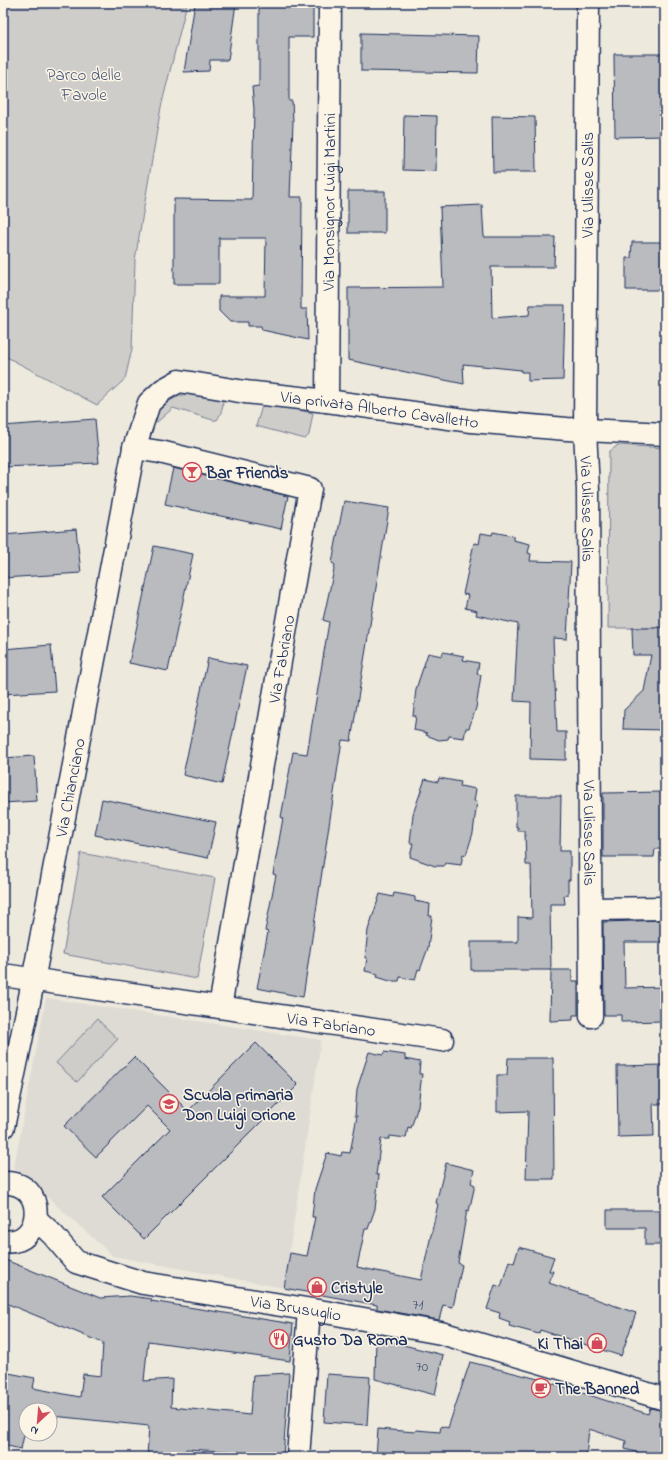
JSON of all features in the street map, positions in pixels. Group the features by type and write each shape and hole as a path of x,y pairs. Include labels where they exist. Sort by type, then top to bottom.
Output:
{"street":[{"name":"Via Monsignor Luigi Martini","path":"327,401 330,3"},
{"name":"Via Ulisse Salis","path":"588,3 585,430 588,490 591,1016"},
{"name":"Via privata Alberto Cavalletto","path":"134,448 149,403 163,390 179,381 244,392 327,401 471,421 585,430 665,434"},
{"name":"Via Chianciano","path":"3,1127 33,980 134,448"},
{"name":"Via Fabriano","path":"134,448 160,452 310,489 220,1007"},
{"path":"591,909 665,908"},
{"name":"Via Fabriano","path":"3,975 442,1040"},
{"path":"3,1183 20,1186 31,1195 36,1208 36,1219 31,1229 14,1241 3,1241"},
{"name":"Via Brusuglio","path":"36,1219 53,1235 76,1262 143,1283 441,1333 665,1399"},
{"path":"298,1457 308,1310"}],"shaded area":[{"name":"Scuola primaria Don Luigi Orione","path":"46,998 321,1040 284,1288 113,1256 14,1167"}],"green space":[{"name":"Parco delle Favole","path":"3,3 187,3 161,107 135,260 132,349 125,379 97,405 3,355"},
{"path":"198,392 222,396 222,408 217,420 173,408 157,422 153,421 154,417 162,407 170,401 183,395"},
{"path":"263,403 313,413 309,435 305,439 256,426"},
{"path":"618,445 665,448 665,628 608,628 609,452"},
{"path":"81,853 215,878 197,979 63,954"},
{"path":"97,1019 118,1039 77,1082 56,1063"}],"building":[{"path":"195,3 236,3 228,60 210,60 209,71 184,72"},
{"path":"259,3 313,3 313,37 289,37 289,101 292,101 293,122 290,197 302,197 301,309 307,309 308,340 262,330 261,326 248,326 248,322 230,322 219,311 219,296 265,296 266,238 219,238 219,284 174,284 174,199 252,200 254,109 252,87 259,86"},
{"path":"361,33 479,36 478,73 361,71"},
{"path":"614,54 665,54 665,136 615,137"},
{"path":"404,115 437,116 436,171 403,170"},
{"path":"492,116 535,117 536,172 493,172"},
{"path":"348,191 385,191 385,233 348,233"},
{"path":"482,205 484,237 555,237 554,267 491,267 492,318 529,315 530,305 565,305 563,380 528,381 528,372 521,372 521,370 463,364 464,384 348,360 348,288 443,287 440,207"},
{"path":"632,242 665,242 665,290 626,290 626,258 631,258"},
{"path":"95,419 99,463 3,467 3,426"},
{"path":"173,468 288,496 281,529 165,504"},
{"path":"344,501 389,508 351,741 342,740 303,997 257,988 268,932 265,931 276,875 273,874 283,818 281,817 293,752 307,754 329,622 323,620 335,565 332,563"},
{"path":"76,529 81,573 3,578 3,535"},
{"path":"493,532 513,536 513,540 530,544 528,553 531,554 530,561 571,562 567,639 553,638 557,732 566,732 566,760 530,759 531,702 514,701 518,624 476,615 477,611 465,608 468,595 463,594 474,543 479,544 481,533 492,535"},
{"path":"154,546 193,554 168,671 129,663"},
{"path":"632,628 665,628 665,730 623,729 624,710 644,691 651,655 633,655"},
{"path":"51,645 55,691 3,694 3,649"},
{"path":"443,652 464,656 463,660 479,663 477,674 481,675 476,708 469,728 466,728 464,738 449,736 448,739 439,740 426,735 427,733 414,730 416,716 413,716 416,689 428,653 442,656"},
{"path":"208,658 247,666 222,784 183,775"},
{"path":"34,756 37,801 3,803 3,758"},
{"path":"439,778 461,782 460,786 476,789 474,801 477,801 473,833 466,855 463,854 461,865 445,863 444,866 435,866 410,857 413,843 410,843 413,814 425,779 438,782"},
{"path":"665,792 665,849 655,849 654,857 603,857 603,793"},
{"path":"516,796 561,796 560,851 570,851 570,880 568,880 568,895 564,895 565,904 550,904 551,970 471,970 471,942 518,942 518,917 532,918 531,865 526,865 525,831 518,831 518,827 516,827"},
{"path":"102,799 216,822 208,858 95,835"},
{"path":"394,893 415,897 415,901 430,904 429,916 432,916 428,948 420,970 418,969 415,980 400,977 399,981 390,981 377,977 378,974 365,971 368,930 380,894 393,897"},
{"path":"665,920 665,942 624,942 625,988 665,987 665,1021 621,1022 621,1015 604,1015 603,922"},
{"path":"551,970 572,970 572,981 578,981 578,1015 573,1015 573,1020 550,1021"},
{"path":"256,1043 298,1085 144,1239 102,1197 170,1129 147,1106 96,1157 64,1126 134,1057 188,1111"},
{"path":"369,1052 383,1055 384,1052 405,1055 405,1059 420,1062 419,1074 422,1074 418,1106 411,1128 408,1127 406,1138 390,1136 389,1139 381,1139 376,1175 379,1175 375,1209 368,1229 365,1229 357,1267 421,1280 438,1204 436,1203 446,1163 474,1170 471,1183 475,1185 469,1211 467,1210 458,1263 462,1265 453,1307 443,1305 439,1320 377,1309 377,1305 284,1288 290,1253 307,1256 315,1217 312,1217 315,1189 327,1153 341,1156 342,1152 350,1153 357,1116 355,1116 357,1089"},
{"path":"508,1058 553,1058 554,1179 526,1179 528,1111 497,1112 497,1075 507,1075"},
{"path":"665,1065 665,1104 653,1104 654,1136 618,1137 617,1066"},
{"path":"607,1210 665,1210 665,1245 645,1245 645,1228 607,1228"},
{"path":"519,1247 554,1257 549,1271 553,1271 549,1283 636,1313 621,1356 540,1330 539,1334 509,1326 510,1322 499,1318 500,1313 487,1309 495,1285 501,1287 509,1261 514,1263"},
{"path":"3,1259 100,1298 130,1296 152,1299 151,1301 293,1324 290,1361 148,1341 144,1381 172,1379 171,1407 250,1415 253,1375 289,1373 283,1457 239,1457 239,1452 186,1449 185,1457 147,1457 149,1426 58,1417 58,1402 18,1402 18,1442 23,1442 21,1449 3,1445 3,1372 35,1378 33,1388 80,1397 83,1374 101,1376 103,1343 3,1302"},
{"path":"376,1338 443,1355 435,1395 375,1379"},
{"path":"470,1362 542,1380 648,1414 650,1408 665,1411 665,1457 652,1457 625,1449 626,1441 589,1429 586,1457 376,1457 378,1429 415,1432 416,1430 440,1432 441,1426 448,1428"},
{"path":"327,1374 370,1377 367,1425 324,1422"}],"place":[{"name":"Bar Friends","path":"192,472"},
{"name":"Scuola primaria Don Luigi Orione","path":"169,1104"},
{"name":"Cristyle","path":"317,1287"},
{"name":"Gusto Da Roma","path":"279,1339"},
{"name":"Ki Thai","path":"597,1343"},
{"name":"The Banned","path":"541,1388"}]}
